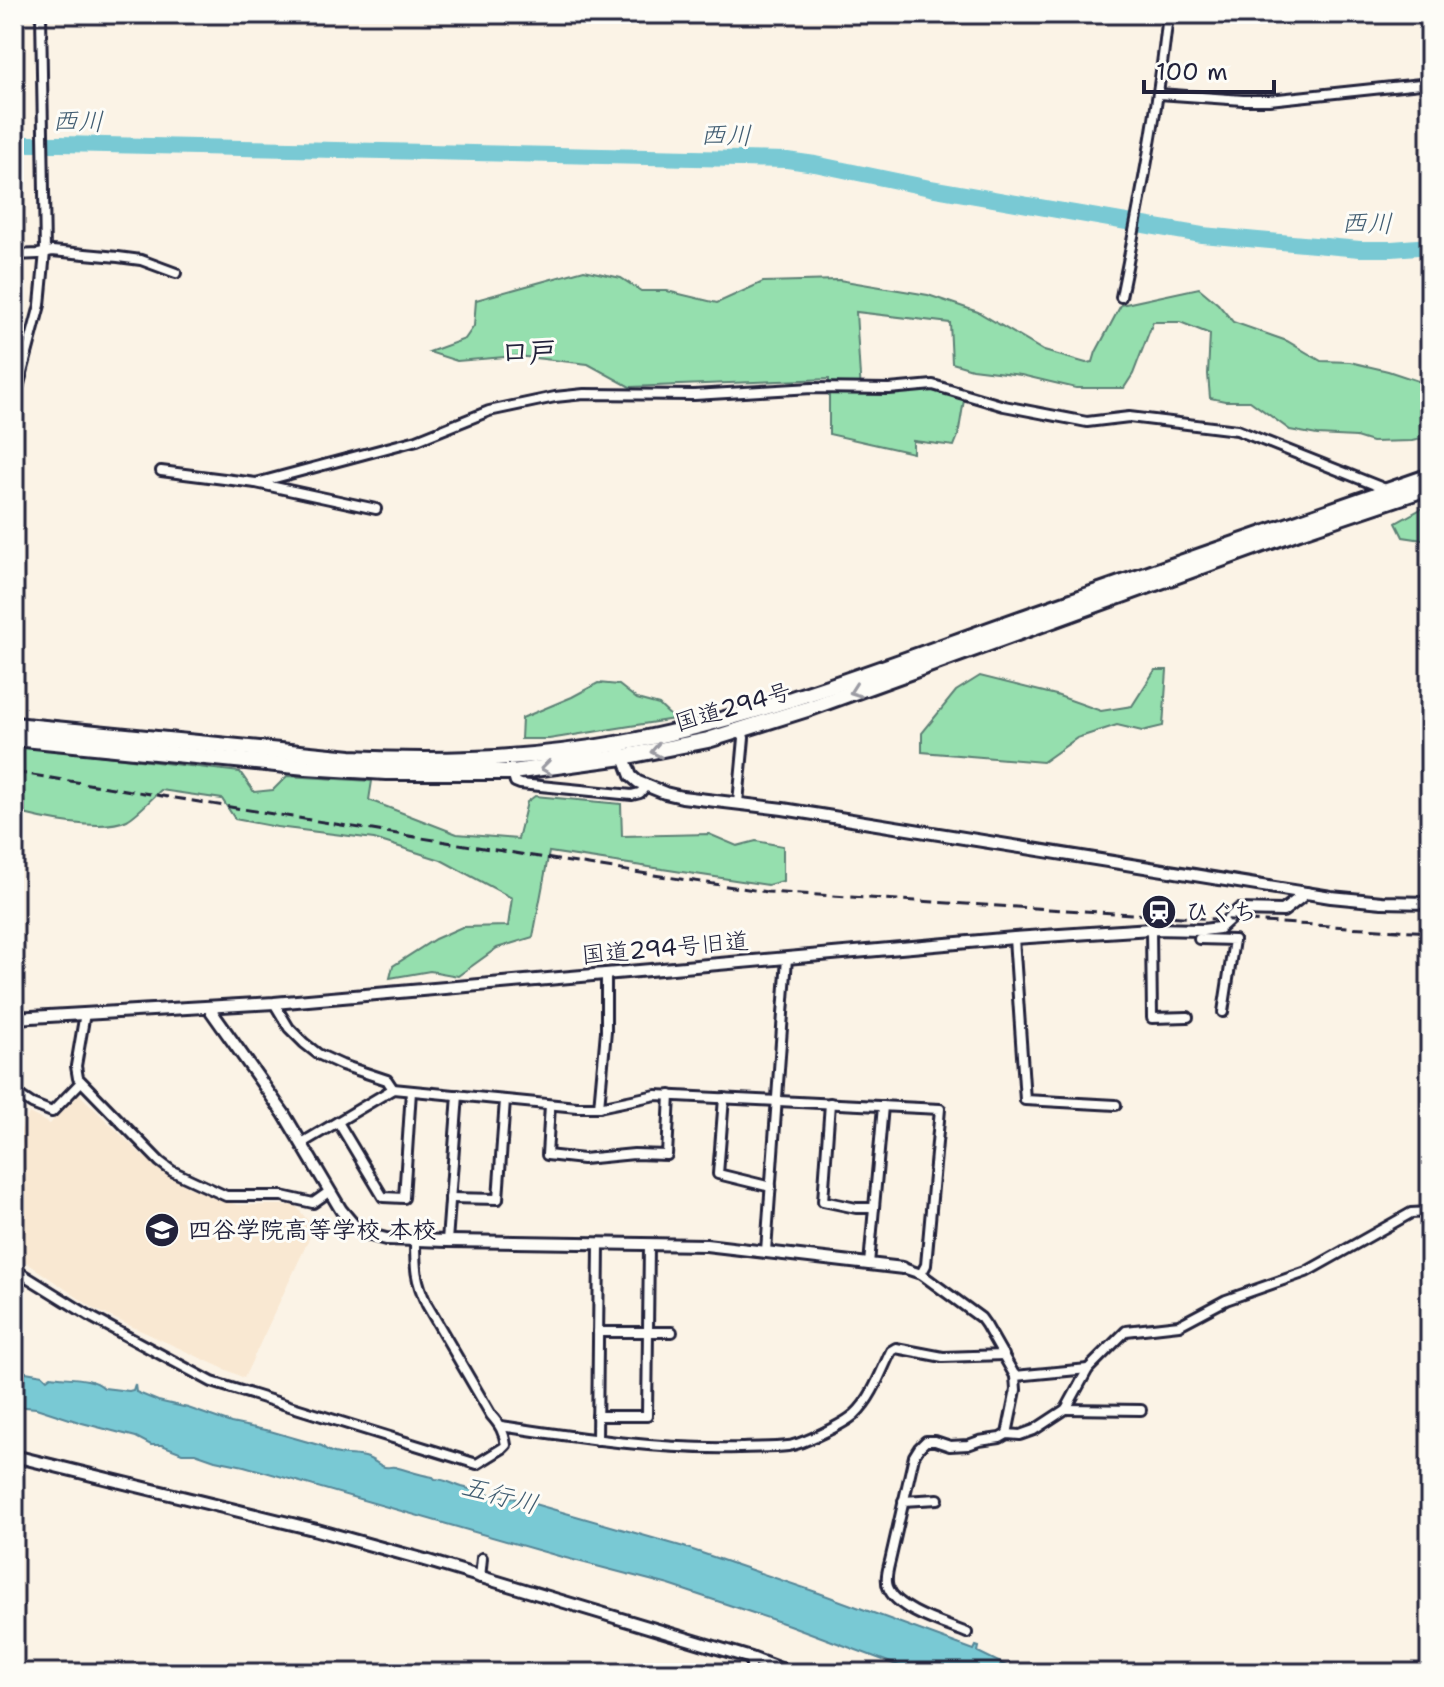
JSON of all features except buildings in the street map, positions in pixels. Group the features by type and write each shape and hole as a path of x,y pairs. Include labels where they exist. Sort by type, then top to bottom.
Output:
{"highway":[{"name":"国道294号","path":"14,738 349,770 512,772 622,750 793,698 1430,476"},
{"name":"国道294号","path":"14,725 387,760 442,761 622,750 708,740 807,709 1299,531 1430,487"}],"street":[{"path":"14,403 40,305 45,252 41,14"},
{"path":"1121,297 1159,94 1168,14"},
{"path":"1159,94 1269,100 1430,83"},
{"path":"14,255 52,251 141,260 176,273"},
{"path":"256,483 417,440 489,411 555,397 584,394 694,395 812,388 889,389 933,385 1004,406 1087,422 1129,417 1237,430 1389,491"},
{"path":"161,471 256,483 376,509"},
{"path":"738,803 744,738 742,730"},
{"path":"622,750 631,776 646,786 682,797 738,803 1306,893 1382,902 1430,903"},
{"path":"512,772 515,782 520,784 632,795 640,793 646,786"},
{"name":"国道294号旧道","path":"14,1018 274,1003 1014,938 1151,929 1203,930 1219,928 1239,910 1283,911 1306,893"},
{"path":"1222,925 1222,939"},
{"path":"1151,929 1152,1018 1188,1017"},
{"path":"1014,938 1025,1100 1116,1105"},
{"path":"1199,939 1234,940 1223,1012"},
{"path":"766,1251 787,958"},
{"path":"599,1107 606,1031 606,973"},
{"path":"274,1003 289,1028 318,1054 382,1077 393,1089"},
{"path":"209,1008 284,1114 341,1210 357,1229 377,1237 415,1240 706,1245 903,1268 921,1274 981,1318 1015,1376 1015,1398 1007,1434"},
{"path":"85,1013 76,1073 81,1082 172,1171 226,1196 282,1196 313,1203 330,1191"},
{"path":"14,1092 52,1112 81,1082"},
{"path":"302,1143 393,1089 599,1107 670,1095 940,1109 926,1265 921,1274"},
{"path":"338,1122 383,1197 404,1198 411,1091"},
{"path":"447,1241 458,1095"},
{"path":"550,1105 547,1155 583,1159 634,1154 667,1155 670,1095"},
{"path":"724,1098 718,1174 771,1187"},
{"path":"450,1198 498,1199 505,1100"},
{"path":"830,1103 823,1201 856,1208 874,1208"},
{"path":"869,1264 883,1106"},
{"path":"967,1633 913,1611 901,1603 888,1586 890,1561 914,1456 926,1441 950,1446 968,1445 1034,1430 1066,1409 1088,1369 1126,1331 1179,1325 1226,1300 1306,1272 1411,1213 1430,1212"},
{"path":"14,1269 93,1318 212,1382 477,1464 506,1445 501,1426 491,1415 423,1295 415,1273 415,1240"},
{"path":"597,1440 599,1244"},
{"path":"597,1416 647,1416 649,1245"},
{"path":"598,1332 672,1332"},
{"path":"501,1426 597,1440 699,1448 788,1446 806,1441 857,1413 891,1351 896,1348 943,1357 1004,1355"},
{"path":"1015,1376 1088,1369"},
{"path":"1066,1409 1141,1410"},
{"path":"14,1456 317,1530 425,1560 751,1658 791,1673"},
{"path":"903,1501 938,1499"},
{"path":"480,1578 482,1558"},
{"path":"751,1658 751,1673"}],"shaded area":[{"name":"四谷学院高等学校 本校","path":"77,1092 144,1157 188,1187 237,1205 295,1205 309,1222 309,1239 244,1378 96,1310 14,1254 14,1144 29,1113 50,1124"}],"green space":[{"path":"584,270 621,278 641,291 667,291 717,303 763,282 839,280 928,295 978,312 1044,351 1086,363 1093,362 1121,305 1199,288 1233,322 1287,341 1321,361 1350,362 1430,383 1430,437 1412,441 1372,442 1356,437 1317,435 1290,430 1250,401 1210,398 1210,334 1180,322 1153,322 1133,374 1124,388 1076,388 952,363 950,323 856,312 861,393 933,390 964,400 954,446 913,441 913,453 829,434 829,379 630,387 588,364 517,356 457,361 429,352 465,339 474,326 476,300"},
{"path":"1430,504 1430,541 1403,537 1396,523"},
{"path":"1155,670 1167,670 1163,726 1142,731 1117,725 1077,738 1043,762 922,752 922,733 956,691 980,676 1056,695 1101,711 1132,706"},
{"path":"598,683 619,685 637,699 659,705 674,719 549,739 521,739 522,718"},
{"path":"14,745 240,772 254,792 273,790 287,776 372,781 369,800 457,834 518,839 527,802 535,796 621,804 622,836 709,834 737,846 756,841 783,846 783,881 768,885 549,852 533,937 497,948 458,976 430,971 390,978 393,966 435,939 462,927 508,926 512,898 441,860 374,839 235,819 222,799 161,790 127,820 103,825 54,821 14,811"}],"water":[{"path":"14,1370 43,1375 47,1379 51,1376 86,1380 104,1388 129,1391 135,1384 136,1392 158,1401 231,1423 322,1446 336,1454 365,1457 384,1467 433,1477 485,1494 510,1497 684,1547 974,1650 976,1646 979,1647 978,1652 1021,1673 918,1673 669,1585 244,1466 195,1453 182,1453 162,1445 151,1445 136,1437 36,1408 15,1406"}],"waterway":[{"name":"西川","path":"14,144 787,160 1202,235 1360,249 1430,246"}],"railway":[{"path":"14,772 767,892 1430,932"}],"place":[{"name":"ひぐち","path":"1159,912"},
{"name":"四谷学院高等学校 本校","path":"162,1230"}],"district":[{"name":"口戸","path":"529,352"}],"water label":[{"name":"五行川","path":"500,1495"}]}
